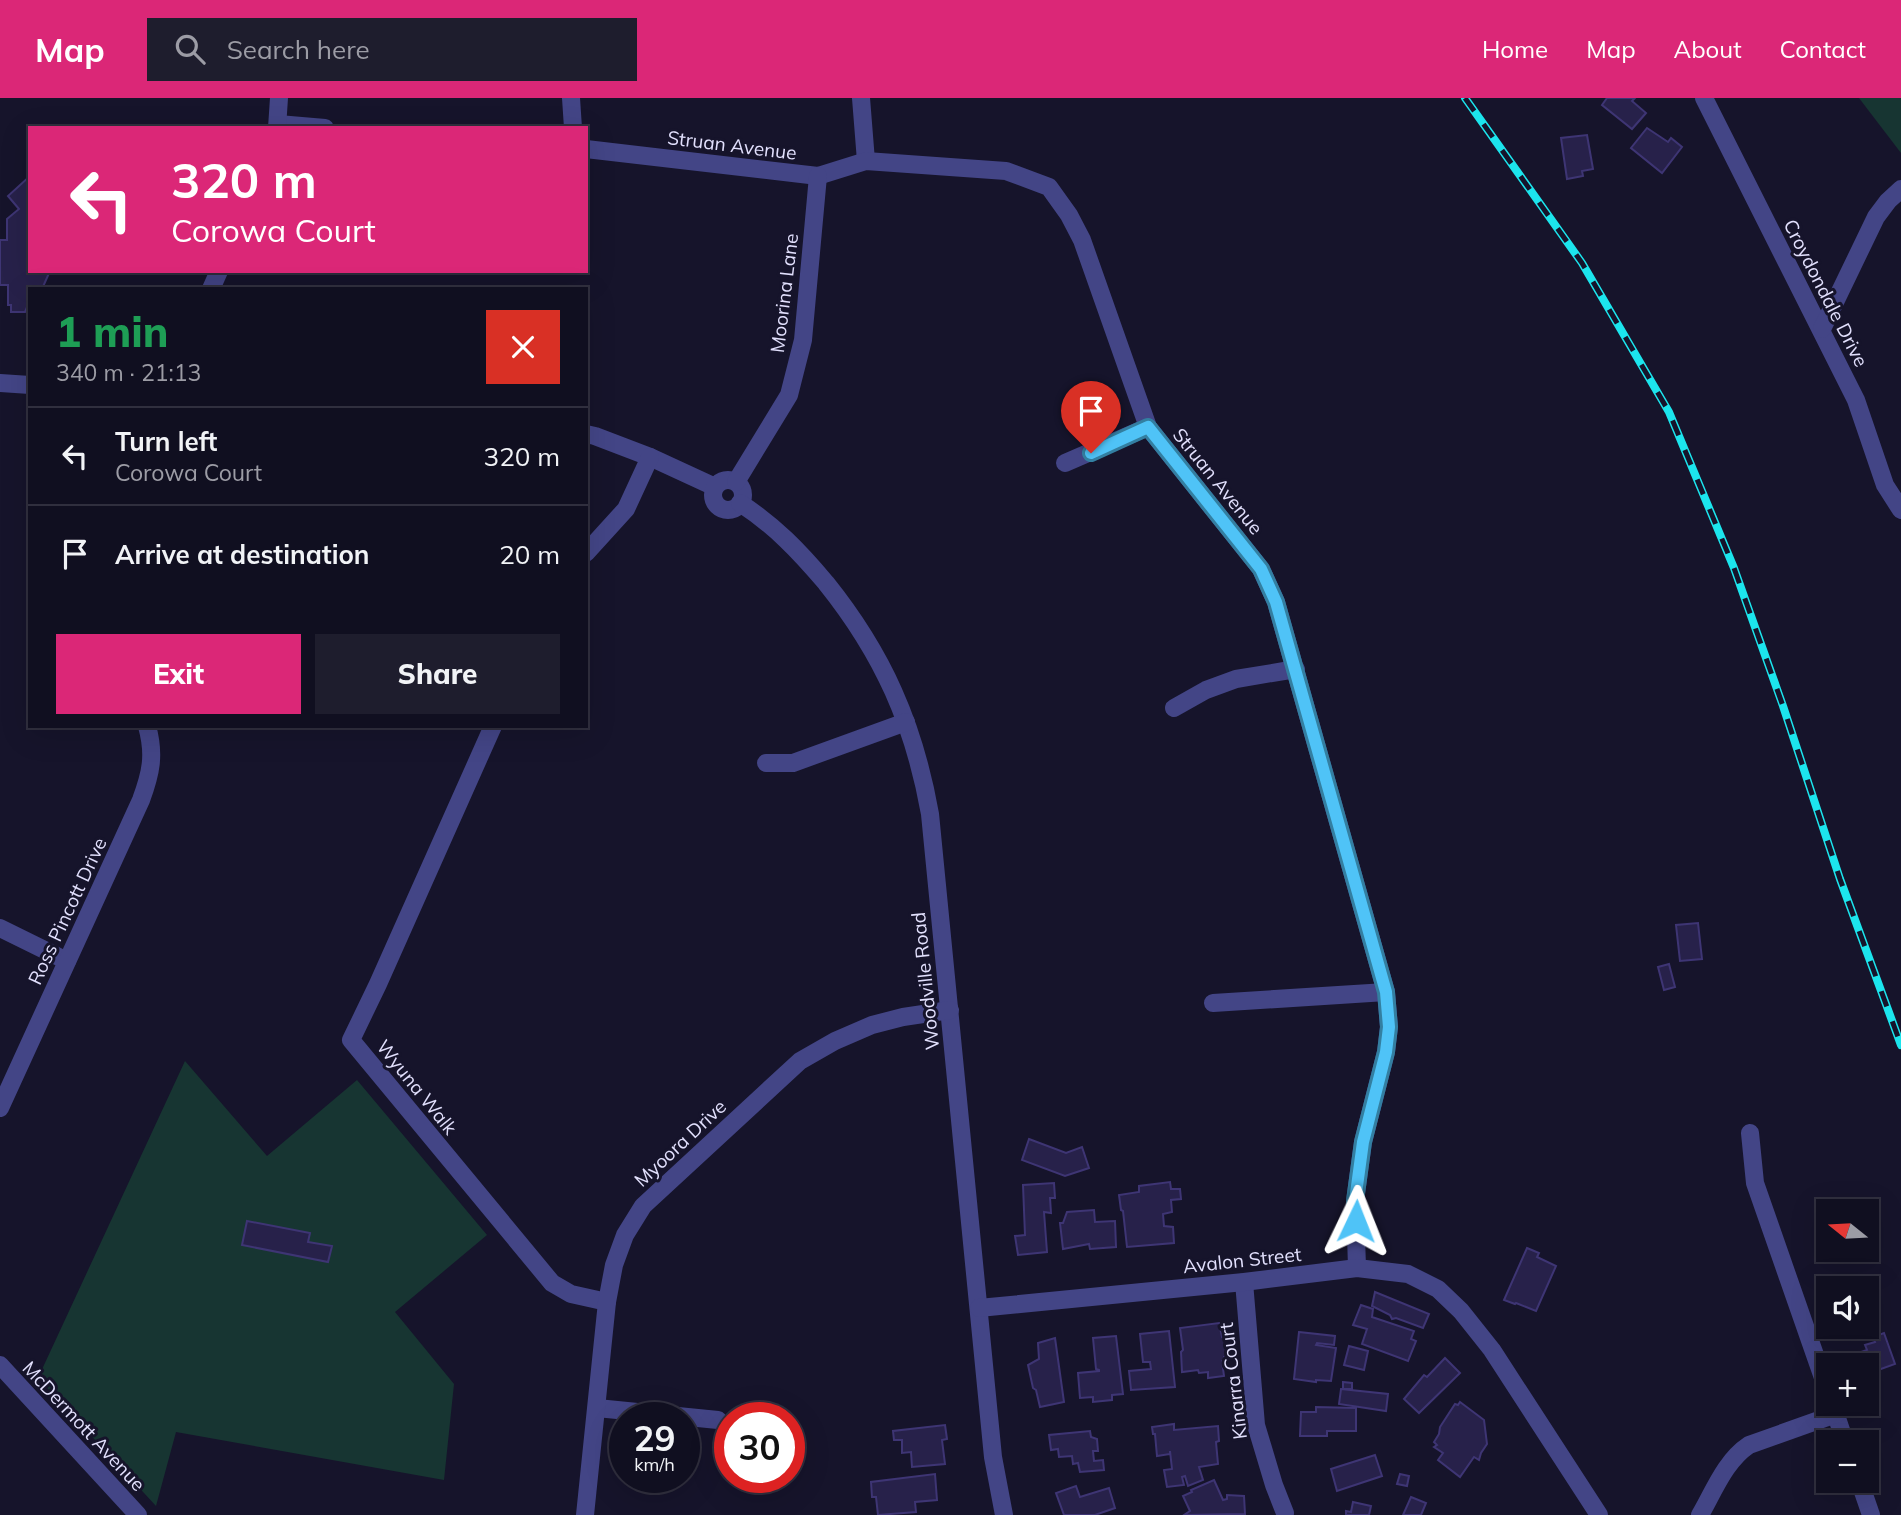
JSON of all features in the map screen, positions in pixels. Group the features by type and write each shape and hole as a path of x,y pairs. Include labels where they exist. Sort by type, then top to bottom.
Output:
{"street":[{"path":"278,126 279,98"},
{"path":"571,98 573,126"},
{"path":"861,98 866,161"},
{"name":"Croydondale Drive","path":"1704,98 1856,400 1885,485 1901,510"},
{"name":"Struan Avenue","path":"588,149 818,176 866,161 1006,171 1049,187 1069,215 1082,240 1148,427 1261,569 1276,602 1386,992 1389,1027 1386,1052 1363,1142 1355,1201 1357,1268"},
{"name":"Moorina Lane","path":"736,482 789,395 803,340 818,176"},
{"path":"1822,329 1876,218 1901,189"},
{"path":"0,383 28,385"},
{"path":"1065,463 1148,427"},
{"path":"588,434 650,457 715,487"},
{"path":"588,551 626,509 650,457"},
{"path":"727,480 736,482 743,493 740,503 731,510 721,508 713,497 715,487 727,480"},
{"name":"Woodville Road","path":"740,503 791,543 860,628 890,682 906,722 925,784 950,1010 993,1457 1004,1515"},
{"path":"1174,708 1206,690 1236,679 1296,669"},
{"path":"766,763 793,763 906,722"},
{"name":"Ross Pincott Drive","path":"0,1108 141,800 151,768 148,728"},
{"name":"Wyuna Walk","path":"492,728 351,1040 552,1283 571,1294 607,1302"},
{"path":"0,928 67,961"},
{"path":"1213,1003 1386,992"},
{"name":"Myoora Drive","path":"586,1515 607,1302 614,1265 625,1235 643,1206 800,1061 835,1041 872,1025 950,1010"},
{"path":"1750,1133 1755,1183 1816,1358"},
{"name":"Avalon Street","path":"979,1308 1357,1268 1408,1274 1438,1289 1461,1311 1492,1350 1600,1515"},
{"name":"Kinarra Court","path":"1244,1282 1256,1425 1284,1513"},
{"name":"McDermott Avenue","path":"0,1365 138,1515"},
{"path":"597,1408 714,1420"},
{"path":"1700,1515 1738,1452 1818,1416"},
{"path":"1863,1493 1871,1515"}],"green space":[{"path":"1859,98 1901,98 1901,153"},
{"path":"185,1061 267,1156 357,1080 487,1235 395,1312 454,1384 444,1480 176,1432 156,1506 38,1378"}],"building":[{"path":"1607,98 1635,98 1632,101 1646,113 1632,129 1602,105"},
{"path":"1647,128 1668,142 1671,138 1682,147 1662,173 1631,148"},
{"path":"1587,135 1593,169 1582,171 1583,176 1567,179 1561,138"},
{"path":"28,178 28,273 49,273 43,287 28,287 28,305 25,312 11,312 11,305 8,305 8,285 0,285 0,240 7,240 7,219 19,209 8,196"},
{"path":"1698,923 1702,959 1680,961 1676,925"},
{"path":"1669,964 1675,987 1664,990 1658,967"},
{"path":"1029,1139 1066,1153 1082,1147 1089,1168 1065,1176 1022,1160"},
{"path":"1170,1182 1171,1189 1180,1189 1181,1199 1171,1200 1172,1212 1163,1214 1164,1226 1173,1227 1174,1243 1127,1247 1119,1195 1139,1192 1139,1186"},
{"path":"1054,1183 1055,1198 1050,1198 1051,1213 1044,1212 1047,1252 1018,1255 1015,1236 1025,1235 1023,1185"},
{"path":"1094,1210 1095,1222 1115,1221 1116,1247 1090,1249 1089,1244 1063,1249 1060,1223 1063,1223 1067,1212"},
{"path":"247,1221 310,1233 308,1242 332,1246 328,1262 242,1245"},
{"path":"1527,1248 1539,1253 1537,1257 1556,1266 1536,1311 1504,1300"},
{"path":"1375,1292 1429,1314 1423,1328 1392,1319 1390,1315 1372,1306"},
{"path":"1361,1305 1373,1309 1372,1317 1414,1331 1411,1339 1416,1341 1408,1361 1362,1344 1367,1329 1353,1325"},
{"path":"1219,1323 1222,1337 1227,1335 1229,1357 1224,1357 1222,1361 1224,1376 1208,1378 1208,1372 1199,1373 1198,1370 1182,1372 1180,1328"},
{"path":"1169,1331 1175,1387 1131,1390 1129,1371 1151,1369 1150,1362 1143,1362 1140,1334"},
{"path":"1299,1332 1335,1336 1334,1345 1316,1345 1336,1348 1331,1381 1294,1379"},
{"path":"1884,1333 1895,1364 1879,1370 1879,1353 1858,1353 1867,1350 1865,1345 1875,1342 1874,1339 1879,1339 1879,1335"},
{"path":"1116,1336 1123,1394 1112,1395 1112,1400 1093,1402 1093,1397 1080,1398 1078,1373 1099,1371 1096,1369 1093,1338"},
{"path":"1055,1338 1064,1402 1040,1407 1028,1365 1039,1359 1038,1343"},
{"path":"1349,1346 1368,1351 1364,1370 1344,1365"},
{"path":"1445,1358 1460,1373 1419,1413 1404,1399 1424,1375 1427,1377"},
{"path":"1343,1382 1352,1383 1352,1389 1343,1389"},
{"path":"1341,1389 1388,1394 1386,1411 1339,1404"},
{"path":"1460,1402 1484,1420 1487,1444 1479,1460 1474,1457 1460,1477 1438,1460 1443,1453 1434,1447 1437,1445 1434,1442 1440,1427 1455,1404"},
{"path":"1316,1407 1356,1408 1356,1431 1327,1431 1327,1436 1300,1436 1301,1412 1316,1412"},
{"path":"1174,1424 1174,1430 1218,1426 1218,1464 1199,1467 1203,1480 1188,1486 1185,1476 1182,1477 1184,1485 1167,1487 1164,1470 1172,1469 1170,1451 1170,1454 1157,1456 1152,1427"},
{"path":"945,1425 947,1439 942,1440 945,1464 912,1467 911,1452 902,1453 902,1440 894,1440 893,1431"},
{"path":"1090,1431 1091,1437 1097,1439 1098,1451 1093,1451 1094,1461 1103,1460 1104,1470 1080,1472 1078,1463 1073,1464 1072,1456 1059,1457 1058,1449 1051,1450 1049,1435"},
{"path":"1375,1455 1382,1476 1337,1491 1331,1469"},
{"path":"935,1474 937,1500 915,1502 916,1512 878,1515 876,1497 872,1497 871,1482"},
{"path":"1400,1474 1409,1476 1407,1486 1397,1484"},
{"path":"1214,1480 1223,1500 1227,1499 1227,1495 1244,1496 1245,1514 1184,1515 1190,1511 1183,1496"},
{"path":"1076,1486 1080,1497 1109,1488 1115,1508 1095,1515 1064,1515 1056,1493"},
{"path":"1411,1497 1426,1503 1421,1515 1403,1515"},
{"path":"1353,1502 1371,1506 1369,1515 1346,1515 1346,1511 1351,1512"}],"railway":[{"path":"1465,98 1582,263 1669,412 1734,568 1840,879 1901,1045"}],"route":[{"path":"1091,453 1148,427 1261,569 1276,602 1386,992 1389,1027 1386,1052 1363,1142 1355,1201 1356,1221"}]}
